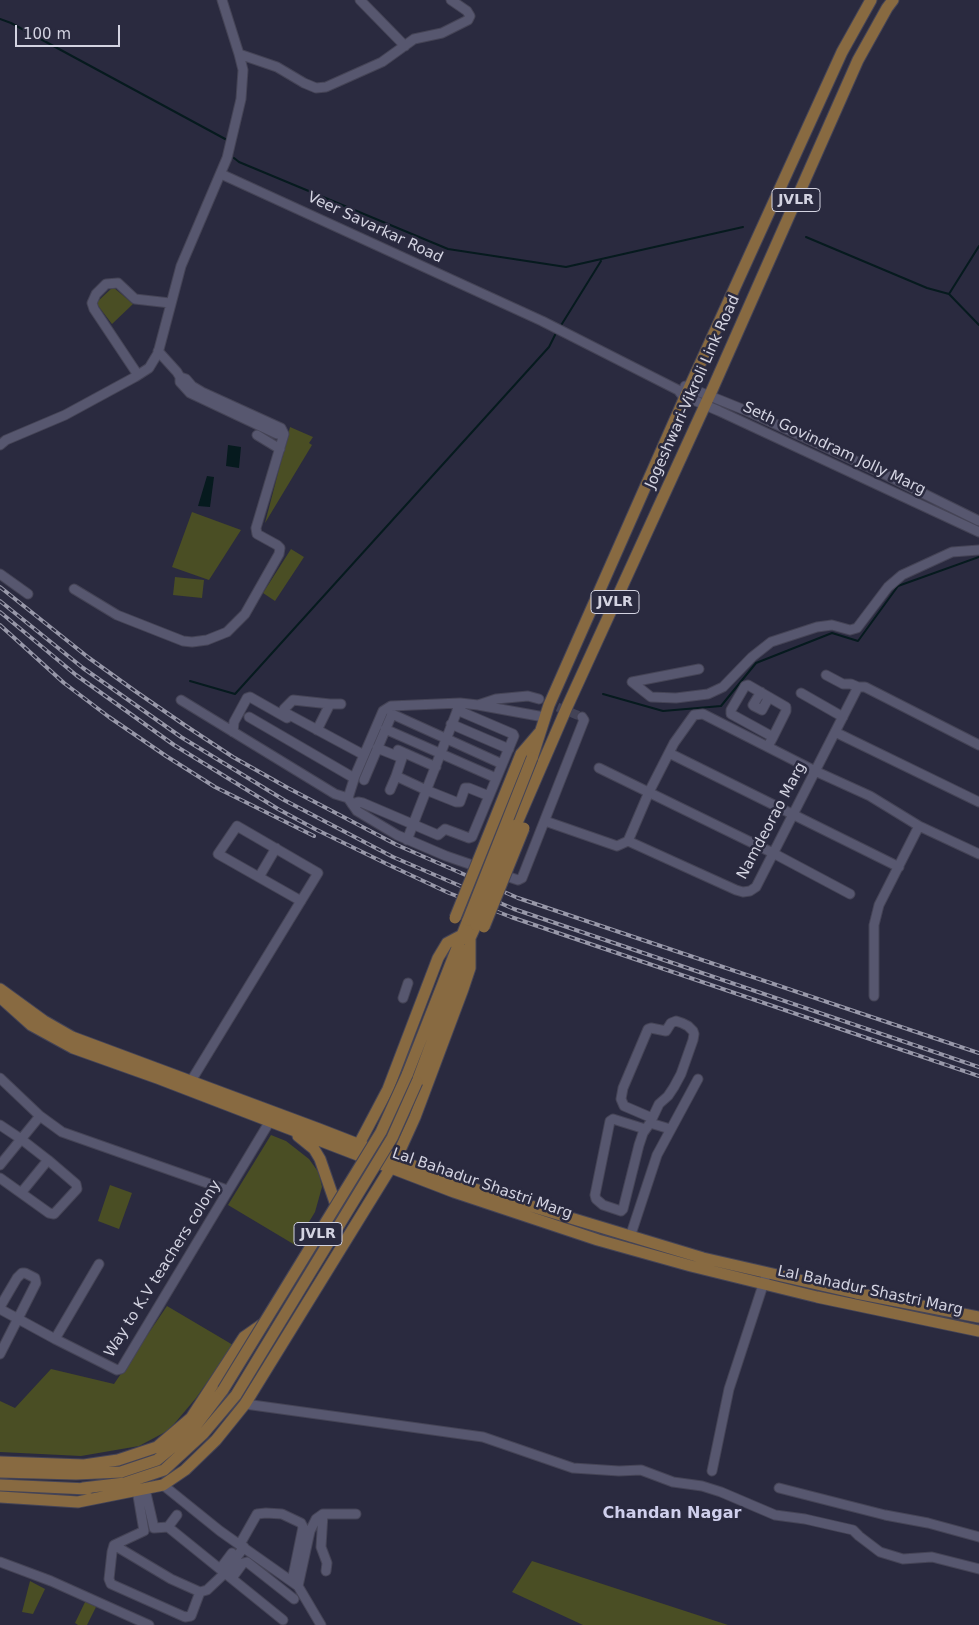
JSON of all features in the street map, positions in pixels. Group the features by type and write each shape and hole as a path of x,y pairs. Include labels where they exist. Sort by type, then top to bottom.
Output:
{"main road":[{"name":"Jogeshwari-Vikroli Link Road","path":"542,730 544,717 684,391 842,52 871,0"},
{"name":"Jogeshwari-Vikroli Link Road","path":"476,924 520,827 527,800 567,707 707,400 858,60 893,0"},
{"path":"0,1497 78,1502 163,1485 185,1470 216,1440 245,1404 393,1163 416,1117 470,968 466,937 455,918 521,754 542,730"},
{"name":"JVLR","path":"0,1472 84,1474 121,1472 157,1460 191,1432 223,1390 381,1132 466,937 476,924 542,730"},
{"path":"0,1462 84,1465 118,1460 157,1447 191,1418 244,1337 271,1318 339,1212 361,1173 359,1144 388,1089 438,958 447,943 466,937 476,924"},
{"name":"JVLR","path":"0,1485 82,1488 126,1483 164,1470 203,1434 236,1395 392,1138 417,1082 466,937"},
{"name":"Lal Bahadur Shastri Marg","path":"0,989 44,1021 72,1037 359,1144 393,1163 598,1240 691,1266 979,1317"},
{"name":"Lal Bahadur Shastri Marg","path":"0,997 31,1025 73,1048 160,1078 360,1156 393,1163"},
{"path":"290,1130 314,1150 320,1160 339,1212"},
{"name":"Lal Bahadur Shastri Marg","path":"466,1191 703,1258 817,1297 979,1331"},
{"path":"903,1315 905,1303"},
{"path":"84,1474 107,1461"},
{"path":"82,1488 136,1490"}],"street":[{"path":"0,446 6,440 65,415 150,368 158,351 181,266 224,175 241,99 243,70 222,0"},
{"path":"360,0 405,46"},
{"path":"239,54 277,67 316,88 326,87 382,62 414,39 442,33 468,20 470,16 467,11 451,0"},
{"name":"Veer Savarkar Road","path":"224,175 542,320 684,391"},
{"path":"138,375 94,309 92,303 96,294 106,284 118,283 135,299 170,303"},
{"path":"74,589 117,615 183,641 207,640 227,632 245,614 279,554 280,548 278,545 258,534 256,528 284,434 281,428 190,393 180,382 180,377 158,351"},
{"name":"Seth Govindram Jolly Marg","path":"684,391 707,400 979,532"},
{"path":"707,400 747,410 979,521"},
{"path":"257,435 280,449"},
{"path":"699,669 632,682 651,696 676,698 708,694 723,687 752,657 772,642 817,627 832,625 850,630 857,628 888,586 902,575 952,552 979,550"},
{"path":"0,574 28,594"},
{"path":"826,675 843,684 865,687 979,745"},
{"path":"768,746 773,737 786,710 786,707 748,685 745,686 731,710 731,714 773,737"},
{"name":"Namdeorao Marg","path":"544,821 617,846 628,841 743,892 750,892 756,887 858,687"},
{"path":"761,692 754,706 762,710 769,697"},
{"path":"801,693 843,717"},
{"path":"539,699 528,696 496,699 478,705 458,707 391,706 383,710 354,778 350,801 357,811 407,840 446,856 518,880 522,878 584,720 582,717"},
{"path":"233,732 234,722 247,698 250,697 362,758"},
{"path":"181,700 335,794 350,801 364,803 438,835 445,829 469,838 472,836 514,736 458,707"},
{"path":"341,704 293,700 284,709 284,712 362,758"},
{"path":"317,730 330,704"},
{"path":"478,705 544,717"},
{"path":"407,840 458,707"},
{"path":"364,780 392,714 502,764"},
{"path":"628,841 649,792 674,743 694,715 703,714 815,771 870,796 919,826 979,854"},
{"path":"249,717 354,778"},
{"path":"451,724 509,749"},
{"path":"385,729 496,778"},
{"path":"835,732 979,802"},
{"path":"378,745 403,756 436,766"},
{"path":"669,753 898,867"},
{"path":"390,790 403,756"},
{"path":"599,768 773,853 850,894"},
{"path":"396,776 456,802 460,802 465,788 489,796"},
{"path":"191,1081 301,901 318,873 237,826 218,854 301,901"},
{"path":"874,996 874,925 879,905 919,826"},
{"path":"259,877 276,848"},
{"path":"402,998 408,982"},
{"path":"649,1123 624,1106 621,1099 622,1088 648,1029 666,1031 671,1022 676,1021 688,1026 694,1034 693,1040 681,1074 668,1096 659,1104 649,1123 639,1145 623,1209 620,1211 603,1205 596,1199 594,1195 610,1121 613,1119 649,1123 670,1129"},
{"path":"0,1078 40,1116 62,1132 227,1190"},
{"path":"630,1237 658,1155 698,1079"},
{"path":"0,1165 40,1116"},
{"name":"Way to K.V teachers colony","path":"0,1308 55,1339 117,1370 121,1369 270,1121"},
{"path":"0,1125 48,1160 76,1184 77,1189 54,1214 0,1178"},
{"path":"22,1193 48,1160"},
{"path":"55,1339 99,1264"},
{"path":"0,1308 17,1278 22,1273 35,1278 36,1283 0,1354"},
{"path":"712,1471 729,1388 765,1278"},
{"path":"245,1404 483,1437 573,1468 619,1472 641,1470 673,1482 702,1486 721,1492 775,1515 805,1519 853,1530 880,1552 903,1559 932,1557 979,1569"},
{"path":"163,1485 220,1531 295,1584 321,1625"},
{"path":"779,1488 979,1537"},
{"path":"136,1490 154,1528"},
{"path":"136,1490 144,1531"},
{"path":"226,1573 257,1514 282,1514 301,1523 303,1527 295,1584"},
{"path":"295,1584 310,1531 316,1519 323,1514 356,1514"},
{"path":"323,1514 321,1547 327,1563 326,1571"},
{"path":"168,1527 177,1515"},
{"path":"200,1592 191,1616 185,1617 111,1584 110,1571 114,1545 144,1531 168,1527 284,1620"},
{"path":"114,1545 171,1579 200,1592 207,1590 226,1573 243,1562 247,1562 294,1600"},
{"path":"226,1573 232,1553"},
{"path":"0,1562 51,1581 149,1625"}],"green space":[{"path":"113,287 133,304 112,324 96,303"},
{"path":"290,427 313,437 309,443 312,445 265,523"},
{"path":"192,512 241,530 209,580 172,567"},
{"path":"291,549 304,557 275,601 263,593"},
{"path":"175,577 204,580 202,598 173,595"},
{"path":"271,1135 286,1141 309,1159 319,1173 322,1187 315,1212 295,1245 228,1205"},
{"path":"110,1185 132,1193 119,1229 98,1221"},
{"path":"167,1306 233,1345 196,1398 169,1430 139,1446 81,1456 0,1452 0,1401 15,1408 51,1369 114,1384"},
{"path":"532,1561 728,1625 583,1625 512,1592"},
{"path":"30,1581 45,1589 33,1614 22,1612"},
{"path":"86,1600 97,1605 87,1625 78,1625 75,1623"}],"shaded area":[{"path":"228,445 241,447 239,468 226,466"},
{"path":"207,476 214,477 210,507 198,506"}],"waterway":[{"path":"0,19 11,23 227,140"},
{"path":"234,158 239,162 448,249 566,267 743,227"},
{"path":"806,237 927,288 949,294 979,246"},
{"path":"560,327 601,261"},
{"path":"949,294 979,325"},
{"path":"190,681 235,694 549,347 557,331"},
{"path":"603,694 663,711 721,706 756,663 832,633 858,641 898,586 979,557"}],"tunnel":[{"path":"545,702 582,717"}],"railway":[{"path":"0,587 89,658 233,757 397,845 518,898 979,1053"},
{"path":"0,601 83,668 181,737 284,800 393,857 514,909 979,1067"},
{"path":"0,612 76,675 174,745 278,809 389,865 449,893 511,917 979,1076"},
{"path":"0,625 64,683 166,756 215,787 314,836"}],"district":[{"name":"Chandan Nagar","path":"672,1514"}]}
